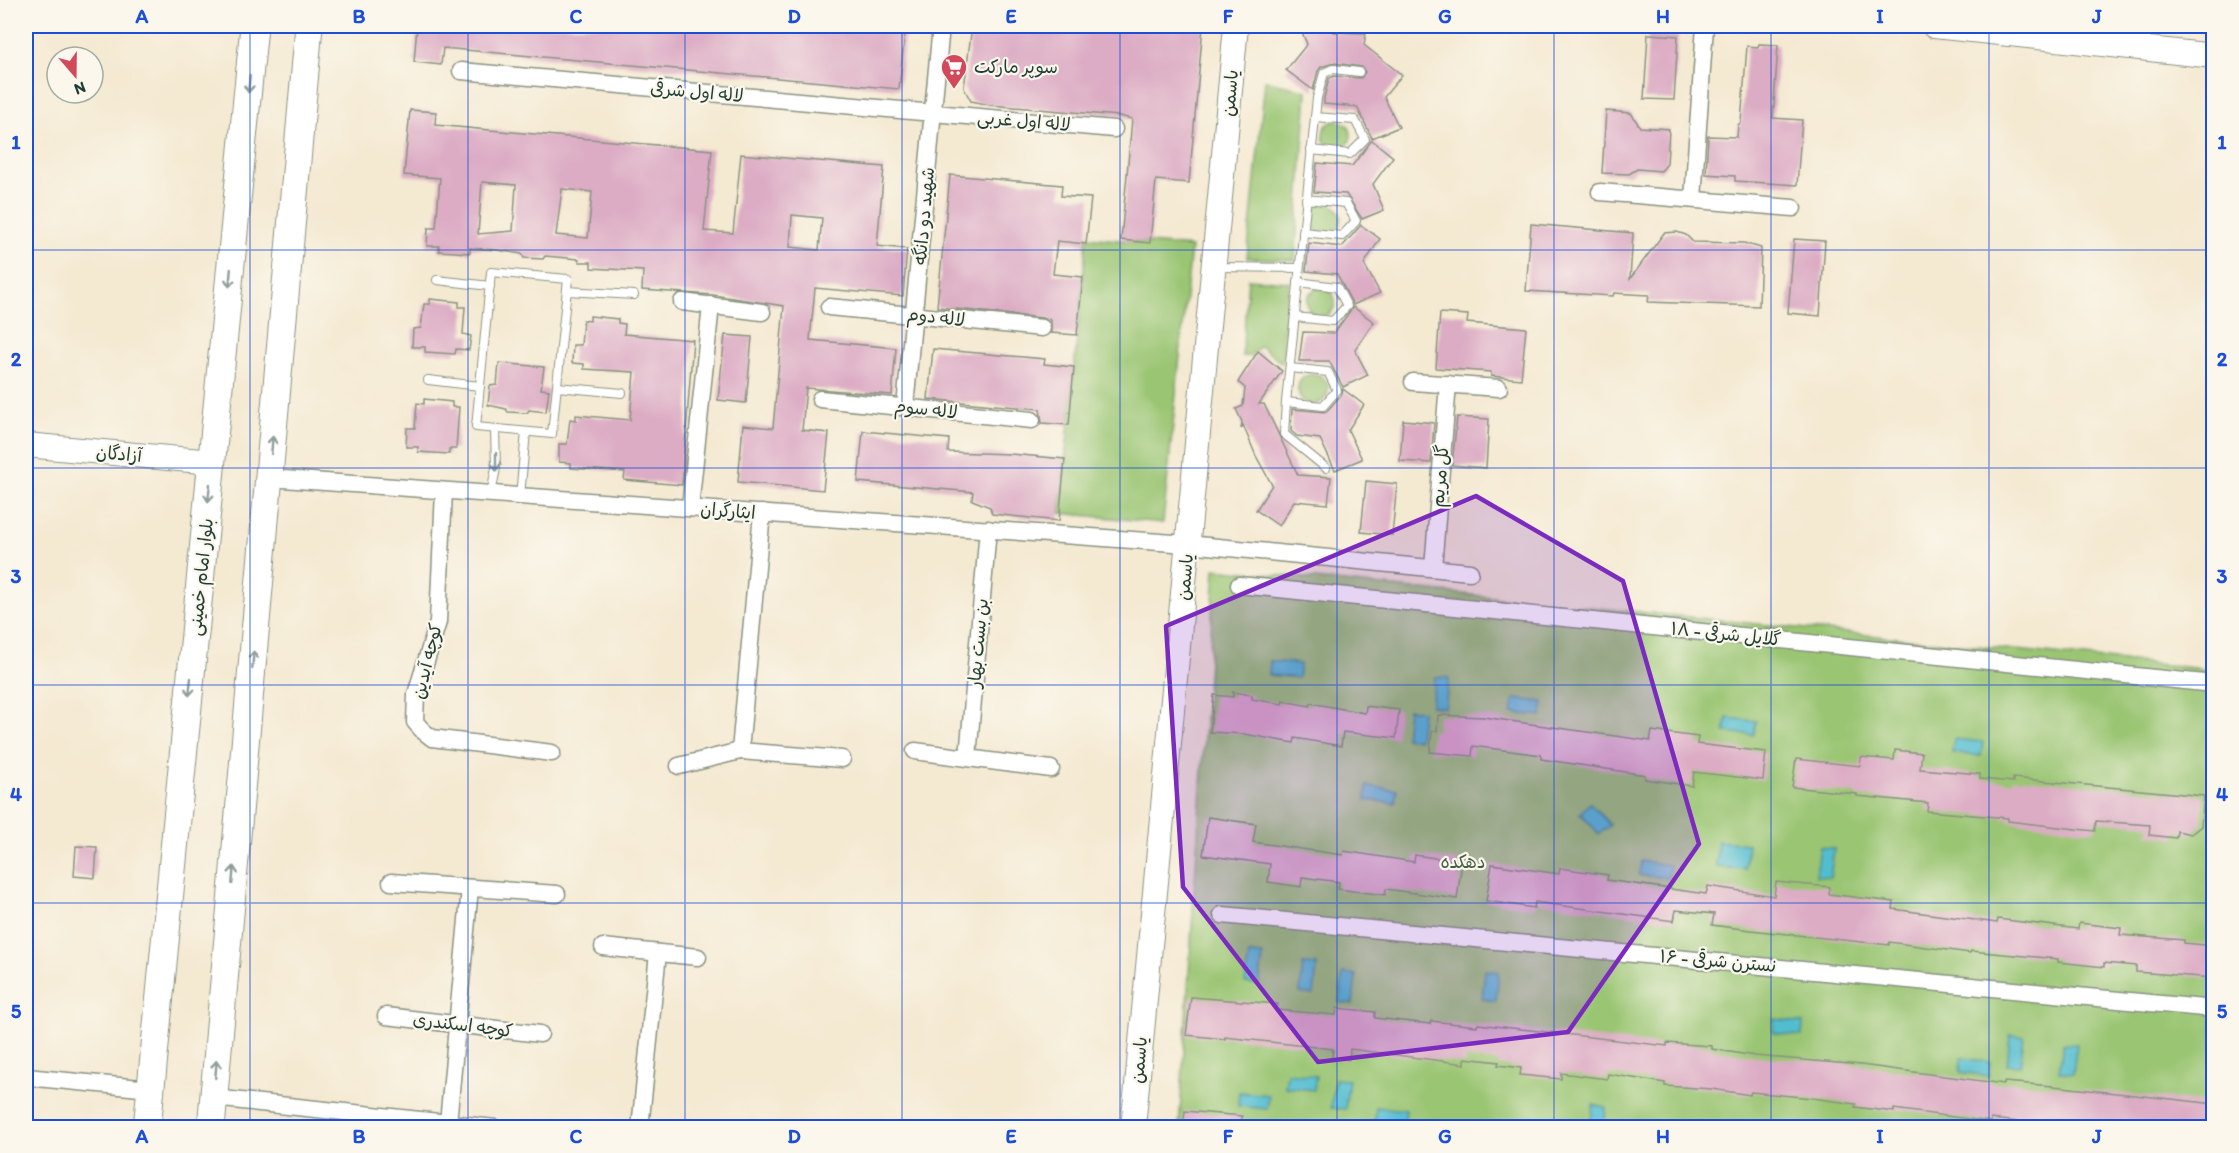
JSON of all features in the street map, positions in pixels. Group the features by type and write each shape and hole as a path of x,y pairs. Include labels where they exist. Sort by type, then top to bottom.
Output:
{"main road":[{"name":"بلوار امام خمینی","path":"147,1128 254,26"},
{"path":"210,1128 309,26"}],"street":[{"name":"شهید دو دانگه","path":"905,407 941,26"},
{"name":"یاسمن","path":"1133,1128 1236,26"},
{"path":"1693,199 1705,26"},
{"path":"1934,26 2214,56"},
{"name":"لاله اول شرقی","path":"461,71 933,113"},
{"name":"لاله اول غربی","path":"933,113 1114,129"},
{"path":"1600,192 1793,208"},
{"path":"682,302 762,312"},
{"path":"690,508 711,305"},
{"name":"لاله دوم","path":"829,307 1042,328"},
{"path":"1413,382 1499,388"},
{"name":"گل مریم","path":"1433,568 1448,384"},
{"name":"لاله سوم","path":"820,399 1032,420"},
{"name":"آزادگان","path":"26,445 212,462"},
{"name":"ایثارگران","path":"269,478 1188,544 1470,572"},
{"name":"کوچه آیدین","path":"444,491 438,622 416,694 415,722 432,738 552,753"},
{"path":"740,751 762,513"},
{"name":"بن بست بهار","path":"968,757 988,530"},
{"name":"گلایل شرقی - ۱۸","path":"1239,585 2214,684"},
{"path":"679,766 740,751 842,759"},
{"path":"915,751 1051,769"},
{"path":"390,882 557,894"},
{"path":"448,1123 470,888"},
{"name":"نسترن شرقی - ۱۶","path":"1222,915 2214,1009"},
{"path":"603,947 698,957"},
{"path":"640,1128 658,953"},
{"name":"کوچه اسکندری","path":"386,1016 540,1034"},
{"path":"26,1077 151,1089"},
{"path":"213,1098 495,1128"}],"lane":[{"path":"1326,468 1284,434 1286,402 1317,98 1324,73 1333,69 1359,72"},
{"path":"1311,150 1350,154 1365,139 1355,120 1315,117"},
{"path":"1303,232 1342,236 1356,221 1346,203 1306,199"},
{"path":"1214,267 1299,268"},
{"path":"491,272 568,279 567,291 552,434 476,427 491,272"},
{"path":"437,280 490,286"},
{"path":"1295,317 1333,321 1347,306 1337,287 1298,282"},
{"path":"567,291 634,295"},
{"path":"1286,402 1323,405 1337,390 1328,372 1290,368"},
{"path":"428,380 480,386"},
{"path":"557,387 622,393"},
{"path":"491,494 496,468 495,429"},
{"path":"520,496 526,432"}],"highlighted area":[{"path":"1476,496 1623,581 1699,844 1568,1032 1318,1062 1183,887 1166,626"}],"green space":[{"path":"1265,80 1307,91 1295,260 1247,258"},
{"path":"1337,121 1347,125 1351,135 1347,145 1337,149 1327,145 1323,135 1327,125"},
{"path":"1326,204 1336,209 1341,219 1336,229 1326,234 1316,229 1311,219 1316,209"},
{"path":"1087,237 1191,247 1163,523 1060,513"},
{"path":"1248,279 1289,282 1282,363 1260,346 1251,356 1242,356"},
{"path":"1321,288 1331,292 1335,302 1331,312 1321,316 1311,312 1307,302 1311,292"},
{"path":"1313,374 1323,379 1328,389 1323,399 1313,404 1303,399 1298,389 1303,379"},
{"name":"دهکده","path":"1215,569 2213,670 2213,1127 1179,1128"}],"water":[{"path":"1270,661 1300,664 1298,678 1269,675"},
{"path":"1435,677 1449,678 1445,708 1431,706"},
{"path":"1514,699 1543,702 1542,716 1512,713"},
{"path":"1408,709 1422,711 1419,740 1405,738"},
{"path":"1727,718 1756,721 1754,735 1725,732"},
{"path":"1954,739 1983,742 1981,756 1952,753"},
{"path":"1367,786 1397,790 1395,803 1366,800"},
{"path":"1590,803 1610,825 1599,834 1580,813"},
{"path":"1718,841 1748,844 1745,869 1716,867"},
{"path":"1820,847 1834,849 1830,878 1816,876"},
{"path":"1641,861 1670,865 1668,878 1639,875"},
{"path":"1249,954 1263,955 1259,985 1245,983"},
{"path":"1303,964 1317,965 1314,995 1300,993"},
{"path":"1485,970 1499,972 1496,1001 1482,999"},
{"path":"1343,973 1356,975 1353,1004 1339,1002"},
{"path":"1774,1019 1803,1023 1802,1036 1773,1033"},
{"path":"2010,1035 2024,1036 2020,1065 2007,1064"},
{"path":"2063,1043 2077,1044 2073,1073 2059,1072"},
{"path":"1961,1058 1990,1062 1989,1076 1960,1072"},
{"path":"1287,1073 1316,1076 1314,1090 1285,1087"},
{"path":"1335,1079 1349,1080 1345,1109 1331,1108"},
{"path":"1239,1092 1269,1095 1267,1109 1238,1106"},
{"path":"1593,1105 1606,1107 1604,1127 1590,1127"},
{"path":"1376,1107 1406,1110 1404,1124 1375,1121"},
{"path":"1428,1121 1457,1124 1457,1127 1427,1127"}],"building":[{"path":"417,26 831,26 905,32 899,89 443,48 441,65 414,62"},
{"path":"972,26 1203,26 1189,183 1156,180 1150,243 1121,240 1132,119 990,105 971,101 964,88"},
{"path":"1299,26 1330,26 1333,32 1366,33 1364,45 1402,75 1384,97 1399,127 1372,138 1357,107 1324,104 1329,78 1334,76 1361,78 1365,72 1362,67 1334,63 1321,67 1313,90 1286,70 1307,44"},
{"path":"1648,34 1678,36 1674,100 1644,99"},
{"path":"1759,44 1778,45 1773,118 1802,120 1797,185 1735,181 1735,176 1706,174 1708,136 1737,137 1738,125 1741,122 1747,46 1758,47"},
{"path":"410,110 436,112 435,125 712,150 704,231 733,233 741,154 884,167 877,246 907,249 903,296 815,288 810,340 896,348 892,395 806,388 802,430 829,433 823,490 738,482 743,425 773,428 784,306 713,295 642,290 643,271 591,268 591,262 579,262 579,259 545,256 543,259 524,258 522,254 470,248 470,253 439,251 439,246 427,246 428,228 436,228 440,178 404,175","holes":["482,182 516,185 513,231 478,234","562,189 592,192 588,238 556,235","792,215 822,218 819,250 790,247"]},
{"path":"1606,111 1631,113 1640,127 1669,129 1667,164 1661,171 1637,169 1629,174 1602,173"},
{"path":"1372,140 1393,157 1373,184 1384,210 1362,219 1346,194 1314,192 1317,163 1352,166"},
{"path":"950,175 1062,185 1061,196 1091,198 1086,244 1057,241 1053,274 1083,277 1077,335 1051,333 1049,319 937,307"},
{"path":"1531,224 1633,233 1630,279 1664,233 1677,232 1686,235 1693,242 1744,243 1761,248 1759,306 1648,302 1649,295 1614,293 1613,296 1526,291"},
{"path":"1361,225 1380,239 1364,264 1380,293 1353,305 1337,274 1306,271 1309,243 1342,247"},
{"path":"1794,239 1825,241 1820,316 1788,313"},
{"path":"430,299 459,302 459,307 465,307 463,334 471,336 469,350 456,349 455,354 425,352 425,347 412,347 413,329 421,328 424,304 430,304"},
{"path":"1353,307 1374,322 1355,350 1368,375 1343,387 1329,361 1299,361 1303,332 1334,333"},
{"path":"1440,313 1468,315 1467,323 1526,328 1521,379 1491,376 1491,372 1436,368"},
{"path":"590,316 618,319 618,323 625,324 624,334 693,340 682,485 624,480 625,472 571,468 571,463 559,462 559,444 567,444 570,419 576,420 576,415 630,420 634,372 584,369 584,364 572,363 573,345 581,345 583,320 590,321"},
{"path":"725,335 752,337 746,403 718,400"},
{"path":"933,349 1045,359 1044,364 1074,367 1069,425 1042,423 1040,409 928,399"},
{"path":"1258,351 1282,371 1259,404 1264,404 1298,475 1331,477 1328,504 1294,501 1279,526 1256,510 1272,485 1243,425 1241,429 1242,422 1236,409 1243,406 1245,388 1238,382"},
{"path":"499,363 544,367 541,389 549,390 546,412 529,410 527,413 508,412 506,409 488,405 490,386 497,385"},
{"path":"1343,389 1364,405 1348,430 1362,459 1335,470 1320,439 1297,436 1291,431 1292,409 1326,412 1342,394"},
{"path":"424,399 452,402 452,407 459,407 456,449 449,449 449,454 418,452 418,447 406,447 407,428 415,428 417,403 424,404"},
{"path":"1457,417 1489,419 1486,468 1452,465"},
{"path":"1403,420 1434,423 1431,463 1400,461"},
{"path":"863,431 949,439 948,452 1065,459 1059,521 992,514 990,507 972,500 973,492 858,482"},
{"path":"1366,481 1397,484 1392,535 1361,532"},
{"path":"1233,692 1252,695 1252,699 1282,704 1283,701 1310,706 1311,703 1365,713 1366,706 1399,710 1396,738 1343,732 1341,746 1295,738 1294,743 1244,734 1210,732 1214,695 1233,697"},
{"path":"1438,715 1483,717 1650,741 1652,731 1698,737 1697,744 1766,752 1763,780 1694,772 1692,786 1645,779 1645,775 1541,759 1541,755 1473,746 1472,756 1430,752 1432,731 1437,731"},
{"path":"1895,750 1922,753 1920,769 1980,774 1980,779 2013,782 2013,778 2204,796 2201,826 2191,834 2177,831 2176,838 2149,835 2150,825 2096,821 2095,831 2008,821 2008,818 1927,811 1928,803 1792,787 1796,759 1860,766 1861,757 1894,760"},
{"path":"1208,817 1256,824 1253,842 1343,855 1344,851 1414,862 1415,855 1462,862 1457,899 1386,889 1385,895 1338,889 1339,882 1302,877 1301,887 1268,882 1270,864 1203,855"},
{"path":"76,846 97,847 95,878 74,876"},
{"path":"1492,864 1559,874 1560,868 1608,875 1607,880 1706,894 1708,886 1774,896 1776,882 1830,887 1829,894 1894,902 1893,909 1997,923 1998,919 2078,929 2079,923 2121,928 2120,935 2184,940 2184,943 2214,946 2214,978 2136,972 2136,966 2104,963 2104,967 2058,962 2058,959 1971,951 1970,953 1889,942 1889,945 1750,930 1712,925 1714,914 1676,910 1674,921 1535,902 1534,908 1486,901"},
{"path":"1191,997 1278,1004 1277,1010 1336,1015 1337,1008 1375,1012 1375,1018 1430,1024 1431,1021 1477,1026 1478,1024 1667,1046 1667,1043 1712,1046 1712,1049 1755,1056 1861,1065 2004,1084 2004,1082 2053,1086 2214,1104 2214,1128 2076,1128 1991,1119 1991,1122 1894,1109 1894,1112 1855,1107 1856,1104 1812,1098 1751,1092 1750,1095 1712,1089 1665,1086 1665,1083 1608,1074 1607,1079 1561,1073 1561,1079 1520,1075 1521,1068 1498,1065 1499,1062 1465,1058 1465,1064 1350,1049 1349,1060 1332,1058 1333,1049 1186,1035"},
{"path":"1185,1111 1242,1116 1242,1128 1183,1128"}],"place":[{"name":"سوپر مارکت","path":"954,90"}]}
